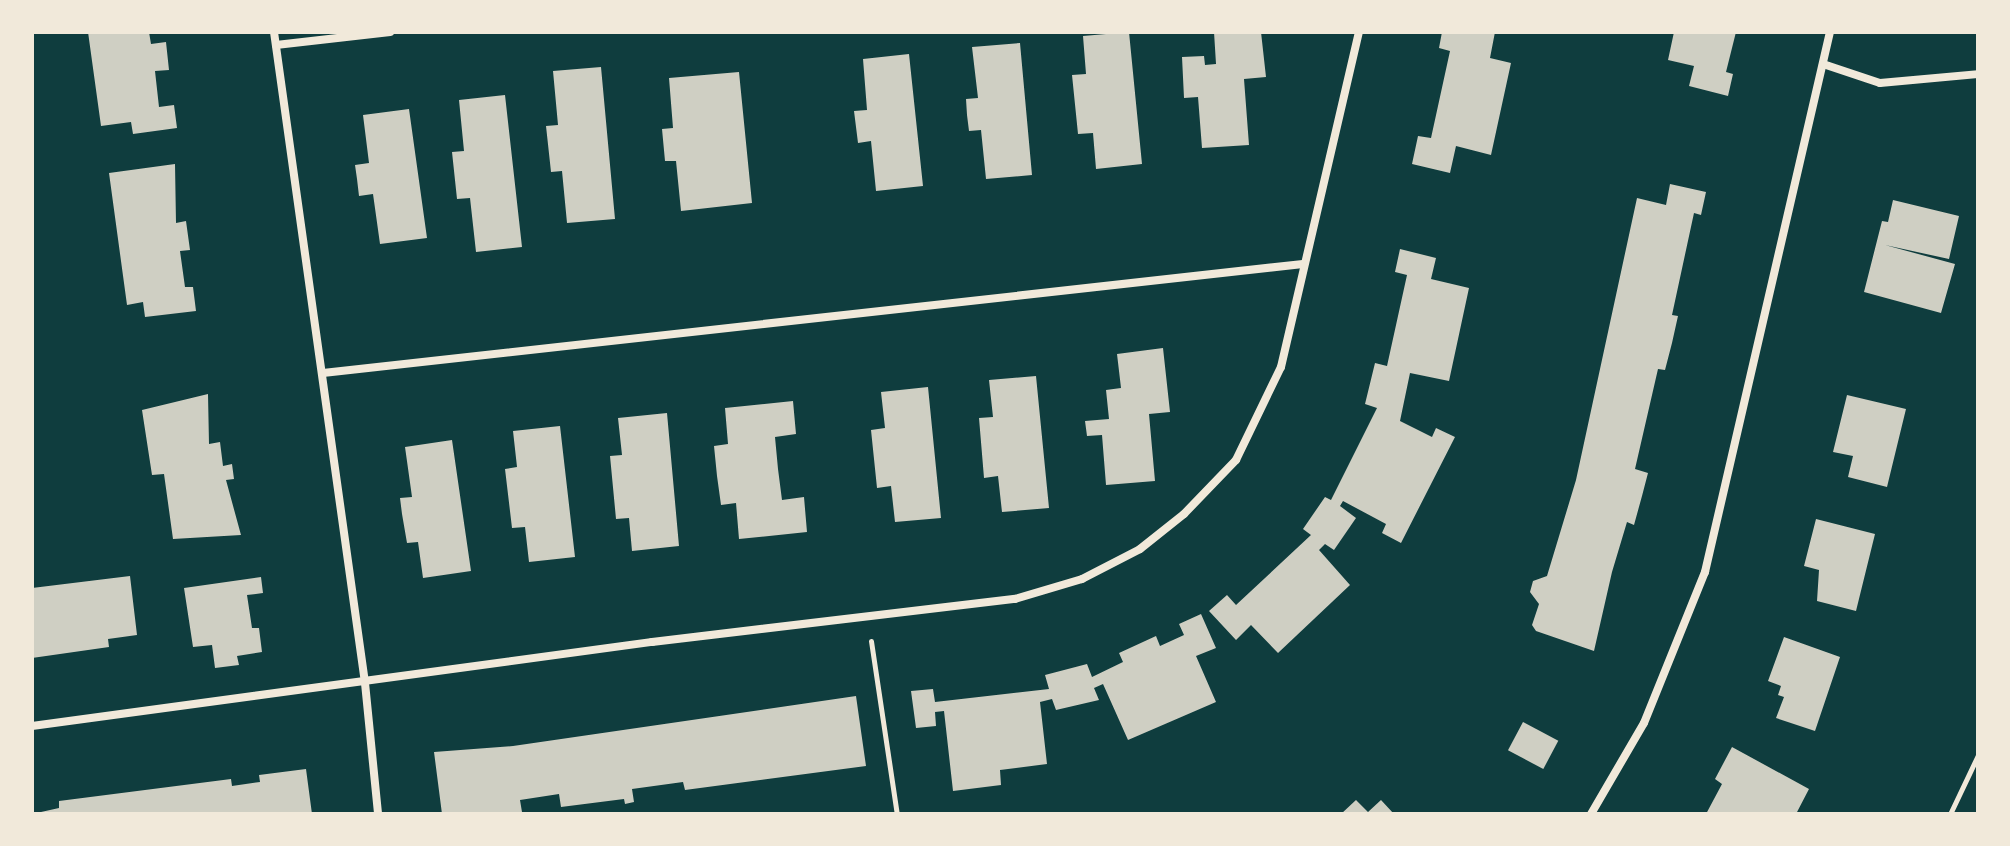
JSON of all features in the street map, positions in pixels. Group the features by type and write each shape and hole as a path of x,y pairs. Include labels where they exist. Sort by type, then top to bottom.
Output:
{"street":[{"path":"274,32 365,683 378,814"},
{"path":"276,45 390,32"},
{"path":"32,726 1015,599 1082,579 1140,549 1184,514 1236,460 1281,367 1359,32"},
{"path":"1591,814 1644,723 1705,572 1830,32"},
{"path":"1823,64 1880,83 1978,74"},
{"path":"323,373 1303,264"}],"path":[{"path":"867,616 897,814"},
{"path":"1950,814 1978,755"}],"building":[{"path":"88,32 149,32 151,44 166,42 169,70 155,71 159,107 174,105 177,128 133,134 131,122 101,126"},
{"path":"1129,32 1142,164 1096,169 1093,133 1078,134 1072,75 1086,74 1083,36"},
{"path":"1214,32 1261,32 1266,77 1244,79 1249,145 1202,148 1198,97 1184,98 1182,57 1204,56 1205,65 1216,64"},
{"path":"1442,32 1495,32 1490,58 1511,63 1491,155 1456,146 1450,173 1412,164 1418,136 1431,138 1450,51 1439,48"},
{"path":"1674,32 1736,32 1726,72 1733,74 1728,96 1689,86 1694,66 1668,60"},
{"path":"1020,43 1032,175 986,179 981,130 969,131 967,115 966,99 978,98 972,47"},
{"path":"909,54 923,186 876,191 871,141 858,143 854,111 867,110 863,59"},
{"path":"601,67 615,219 567,223 562,171 551,172 546,126 558,125 553,71"},
{"path":"739,72 752,203 681,211 676,161 665,161 662,129 673,128 669,78"},
{"path":"505,95 522,247 476,252 470,198 457,199 452,152 464,151 459,100"},
{"path":"409,109 427,238 380,244 373,194 359,196 355,165 369,163 363,115"},
{"path":"175,164 176,223 186,221 190,250 180,251 185,287 193,287 196,311 145,317 143,302 127,305 109,173"},
{"path":"1670,184 1706,192 1701,215 1694,213 1672,315 1678,316 1672,343 1665,370 1658,369 1635,469 1648,473 1634,525 1627,522 1594,651 1536,631 1532,625 1539,604 1530,592 1533,581 1547,576 1576,480 1637,198 1666,205"},
{"path":"1893,200 1959,216 1949,259 1885,245 1955,264 1941,313 1864,292 1882,221 1888,222"},
{"path":"1400,249 1436,258 1431,279 1469,288 1449,381 1410,373 1400,421 1432,437 1436,428 1455,437 1401,543 1382,533 1386,524 1343,501 1340,506 1356,518 1334,550 1325,544 1319,550 1350,585 1278,653 1251,625 1236,640 1209,611 1227,595 1236,605 1311,535 1303,529 1325,497 1331,500 1377,408 1365,404 1375,363 1387,366 1407,275 1395,272"},
{"path":"1163,348 1170,412 1149,414 1155,481 1106,485 1102,435 1087,436 1085,421 1109,419 1106,390 1121,388 1117,354"},
{"path":"1036,376 1049,508 1002,512 998,476 984,478 979,418 993,417 989,380"},
{"path":"928,387 941,518 895,522 891,486 877,488 871,430 885,428 881,392"},
{"path":"208,394 209,444 220,442 223,466 232,464 234,479 226,480 241,535 173,539 164,474 152,475 142,410"},
{"path":"1847,395 1906,409 1887,487 1848,477 1853,456 1833,452"},
{"path":"793,401 796,434 775,437 778,469 782,500 804,497 807,532 739,539 736,503 721,505 717,476 714,446 728,444 725,408"},
{"path":"667,413 679,546 632,551 629,518 616,519 610,456 622,455 618,418"},
{"path":"560,426 575,557 529,562 525,527 512,528 505,469 517,467 513,431"},
{"path":"452,440 471,571 423,578 418,542 407,543 402,514 400,498 412,497 405,447"},
{"path":"1816,519 1875,534 1856,611 1817,601 1819,570 1804,566"},
{"path":"130,576 137,635 108,639 109,647 32,658 32,588"},
{"path":"261,577 263,593 247,595 252,628 259,628 262,652 237,656 239,665 215,668 212,645 193,647 184,588"},
{"path":"1201,614 1216,648 1196,656 1216,702 1128,740 1103,684 1094,688 1099,700 1056,710 1052,699 1040,702 1047,764 1000,770 1001,785 953,791 944,711 935,712 936,726 916,728 911,691 933,689 935,702 1049,689 1045,675 1087,664 1092,677 1123,662 1119,653 1156,636 1160,646 1184,635 1179,624"},
{"path":"1784,637 1840,657 1815,731 1776,718 1784,697 1778,695 1781,686 1768,681"},
{"path":"856,696 866,766 685,790 683,782 632,789 634,802 625,804 624,799 561,807 559,794 520,800 522,812 442,814 434,752 513,746"},
{"path":"1523,722 1558,741 1543,769 1508,750"},
{"path":"1732,747 1809,789 1796,814 1706,814 1722,784 1715,779"},
{"path":"306,769 312,814 32,814 59,808 59,801 231,779 232,786 260,782 259,775"},
{"path":"1356,800 1368,812 1381,800 1394,814 1341,814"}]}
